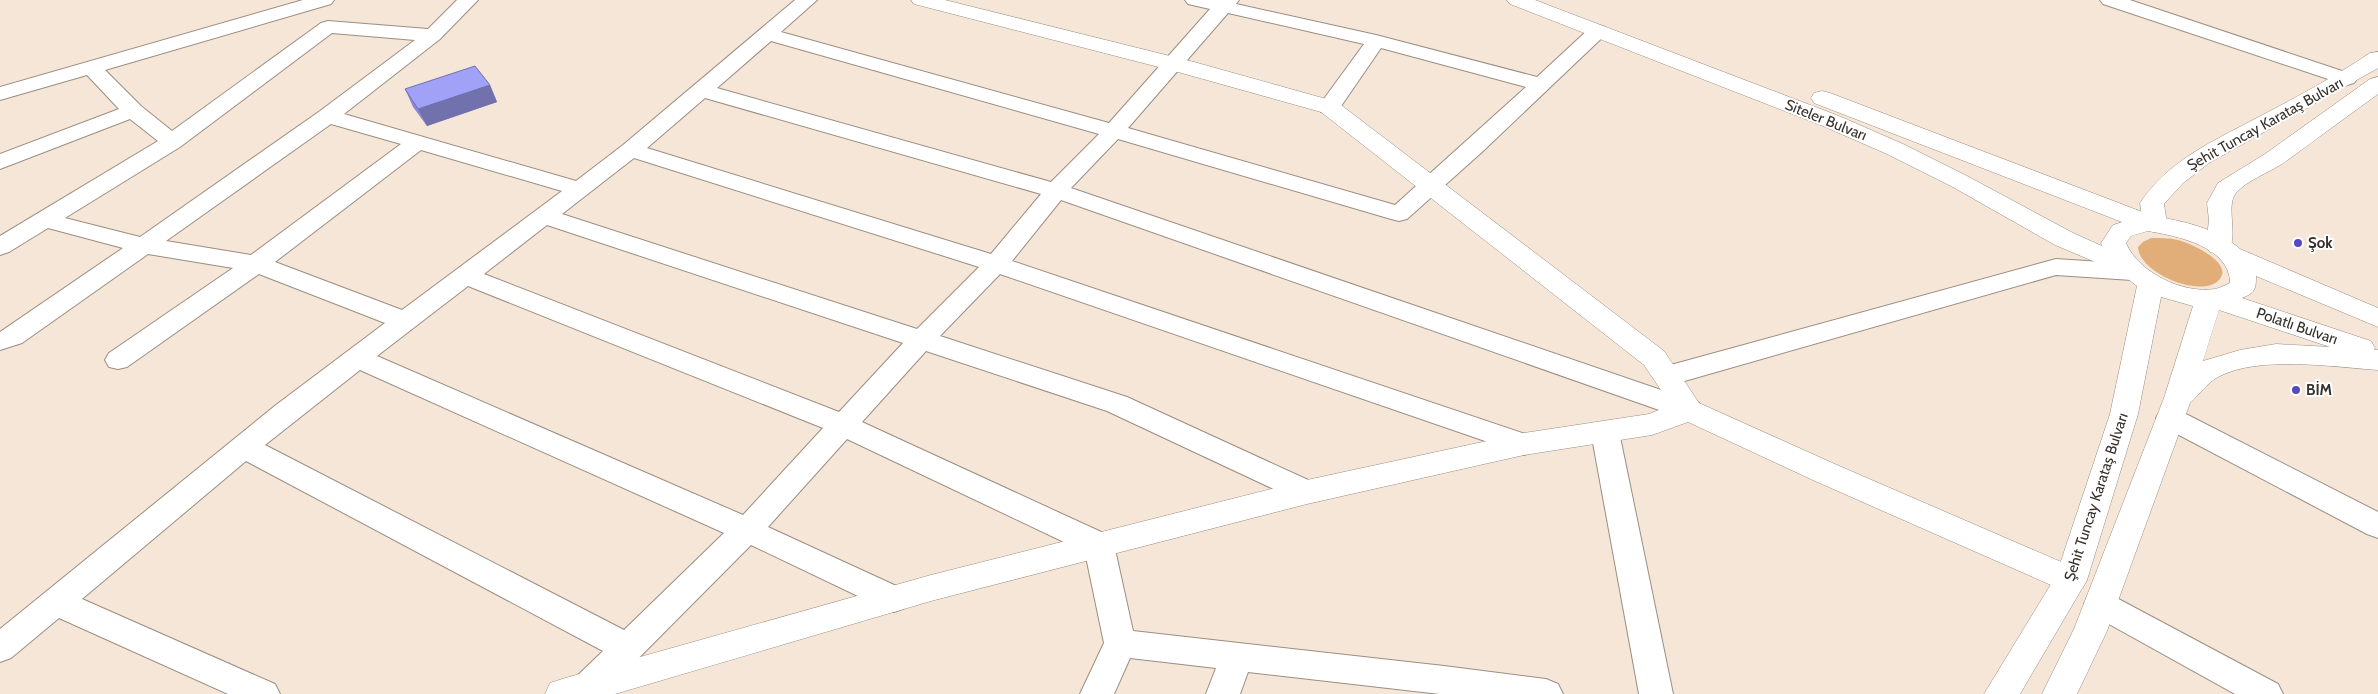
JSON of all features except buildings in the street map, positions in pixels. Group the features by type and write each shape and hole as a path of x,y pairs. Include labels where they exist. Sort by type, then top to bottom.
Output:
{"street":[{"path":"0,94 324,0"},
{"path":"0,341 13,337 328,116 433,35 468,0"},
{"path":"0,648 244,447 405,321 631,150 807,0"},
{"path":"921,0 1329,106 1431,188 1654,358 1689,410"},
{"path":"1196,0 1226,4 1539,84"},
{"name":"Siteler Bulvarı","path":"1517,0 1832,122 1895,149 1959,181 2064,239 2172,292 2212,299"},
{"name":"Siteler Bulvarı","path":"1567,0 2151,224"},
{"path":"2110,0 2214,33 2347,79"},
{"path":"575,691 628,648 747,530 922,339 996,264 1056,192 1114,131 1226,4"},
{"path":"0,247 172,142 328,27 433,35"},
{"path":"767,34 1114,131 1399,214 1431,188 1539,84 1598,31"},
{"path":"1329,106 1376,41"},
{"name":"Şehit Tuncay Karataş Bulvarı","path":"2151,224 2152,203 2165,184 2195,160 2347,79 2378,58"},
{"path":"91,67 133,112 172,142"},
{"name":"Şehit Tuncay Karataş Bulvarı","path":"2225,250 2219,203 2227,188 2273,159 2376,88"},
{"path":"702,90 1056,192 1689,410 1826,473 2071,580"},
{"path":"0,162 133,112"},
{"path":"328,116 580,189"},
{"path":"118,360 256,264 418,142"},
{"path":"631,150 996,264 1524,444"},
{"path":"544,216 1117,404 1307,492"},
{"path":"44,220 142,245 256,264 405,321"},
{"path":"2136,274 2117,257 2113,244 2116,235 2124,228 2151,224 2188,231 2225,250 2378,318"},
{"path":"2059,694 2090,631 2174,408 2212,299 2232,296 2243,288 2245,277 2240,265 2225,250"},
{"path":"1667,376 2056,267 2136,274"},
{"name":"Şehit Tuncay Karataş Bulvarı","path":"2001,694 2071,580 2124,414 2136,274"},
{"path":"465,276 843,425 1099,545"},
{"name":"Polatlı Bulvarı","path":"2212,299 2378,354"},
{"path":"2174,408 2208,370 2240,360 2276,354 2378,360"},
{"path":"357,358 747,530 894,599"},
{"path":"2174,408 2378,526"},
{"path":"575,691 894,599 1307,492 1524,444 1652,424 1689,410"},
{"path":"1605,432 1656,694"},
{"path":"244,447 628,648"},
{"path":"1097,694 1120,643 1099,545"},
{"path":"56,602 262,694"},
{"path":"2100,604 2266,694"},
{"path":"1120,643 1237,657 1442,687 1546,694"},
{"path":"1223,694 1237,657"}],"shaded area":[{"path":"2151,238 2178,240 2200,249 2221,267 2222,274 2219,280 2210,285 2199,287 2186,285 2159,274 2141,257 2138,247"}],"place":[{"name":"Şok","path":"2298,243"},
{"name":"BİM","path":"2296,390"}]}
